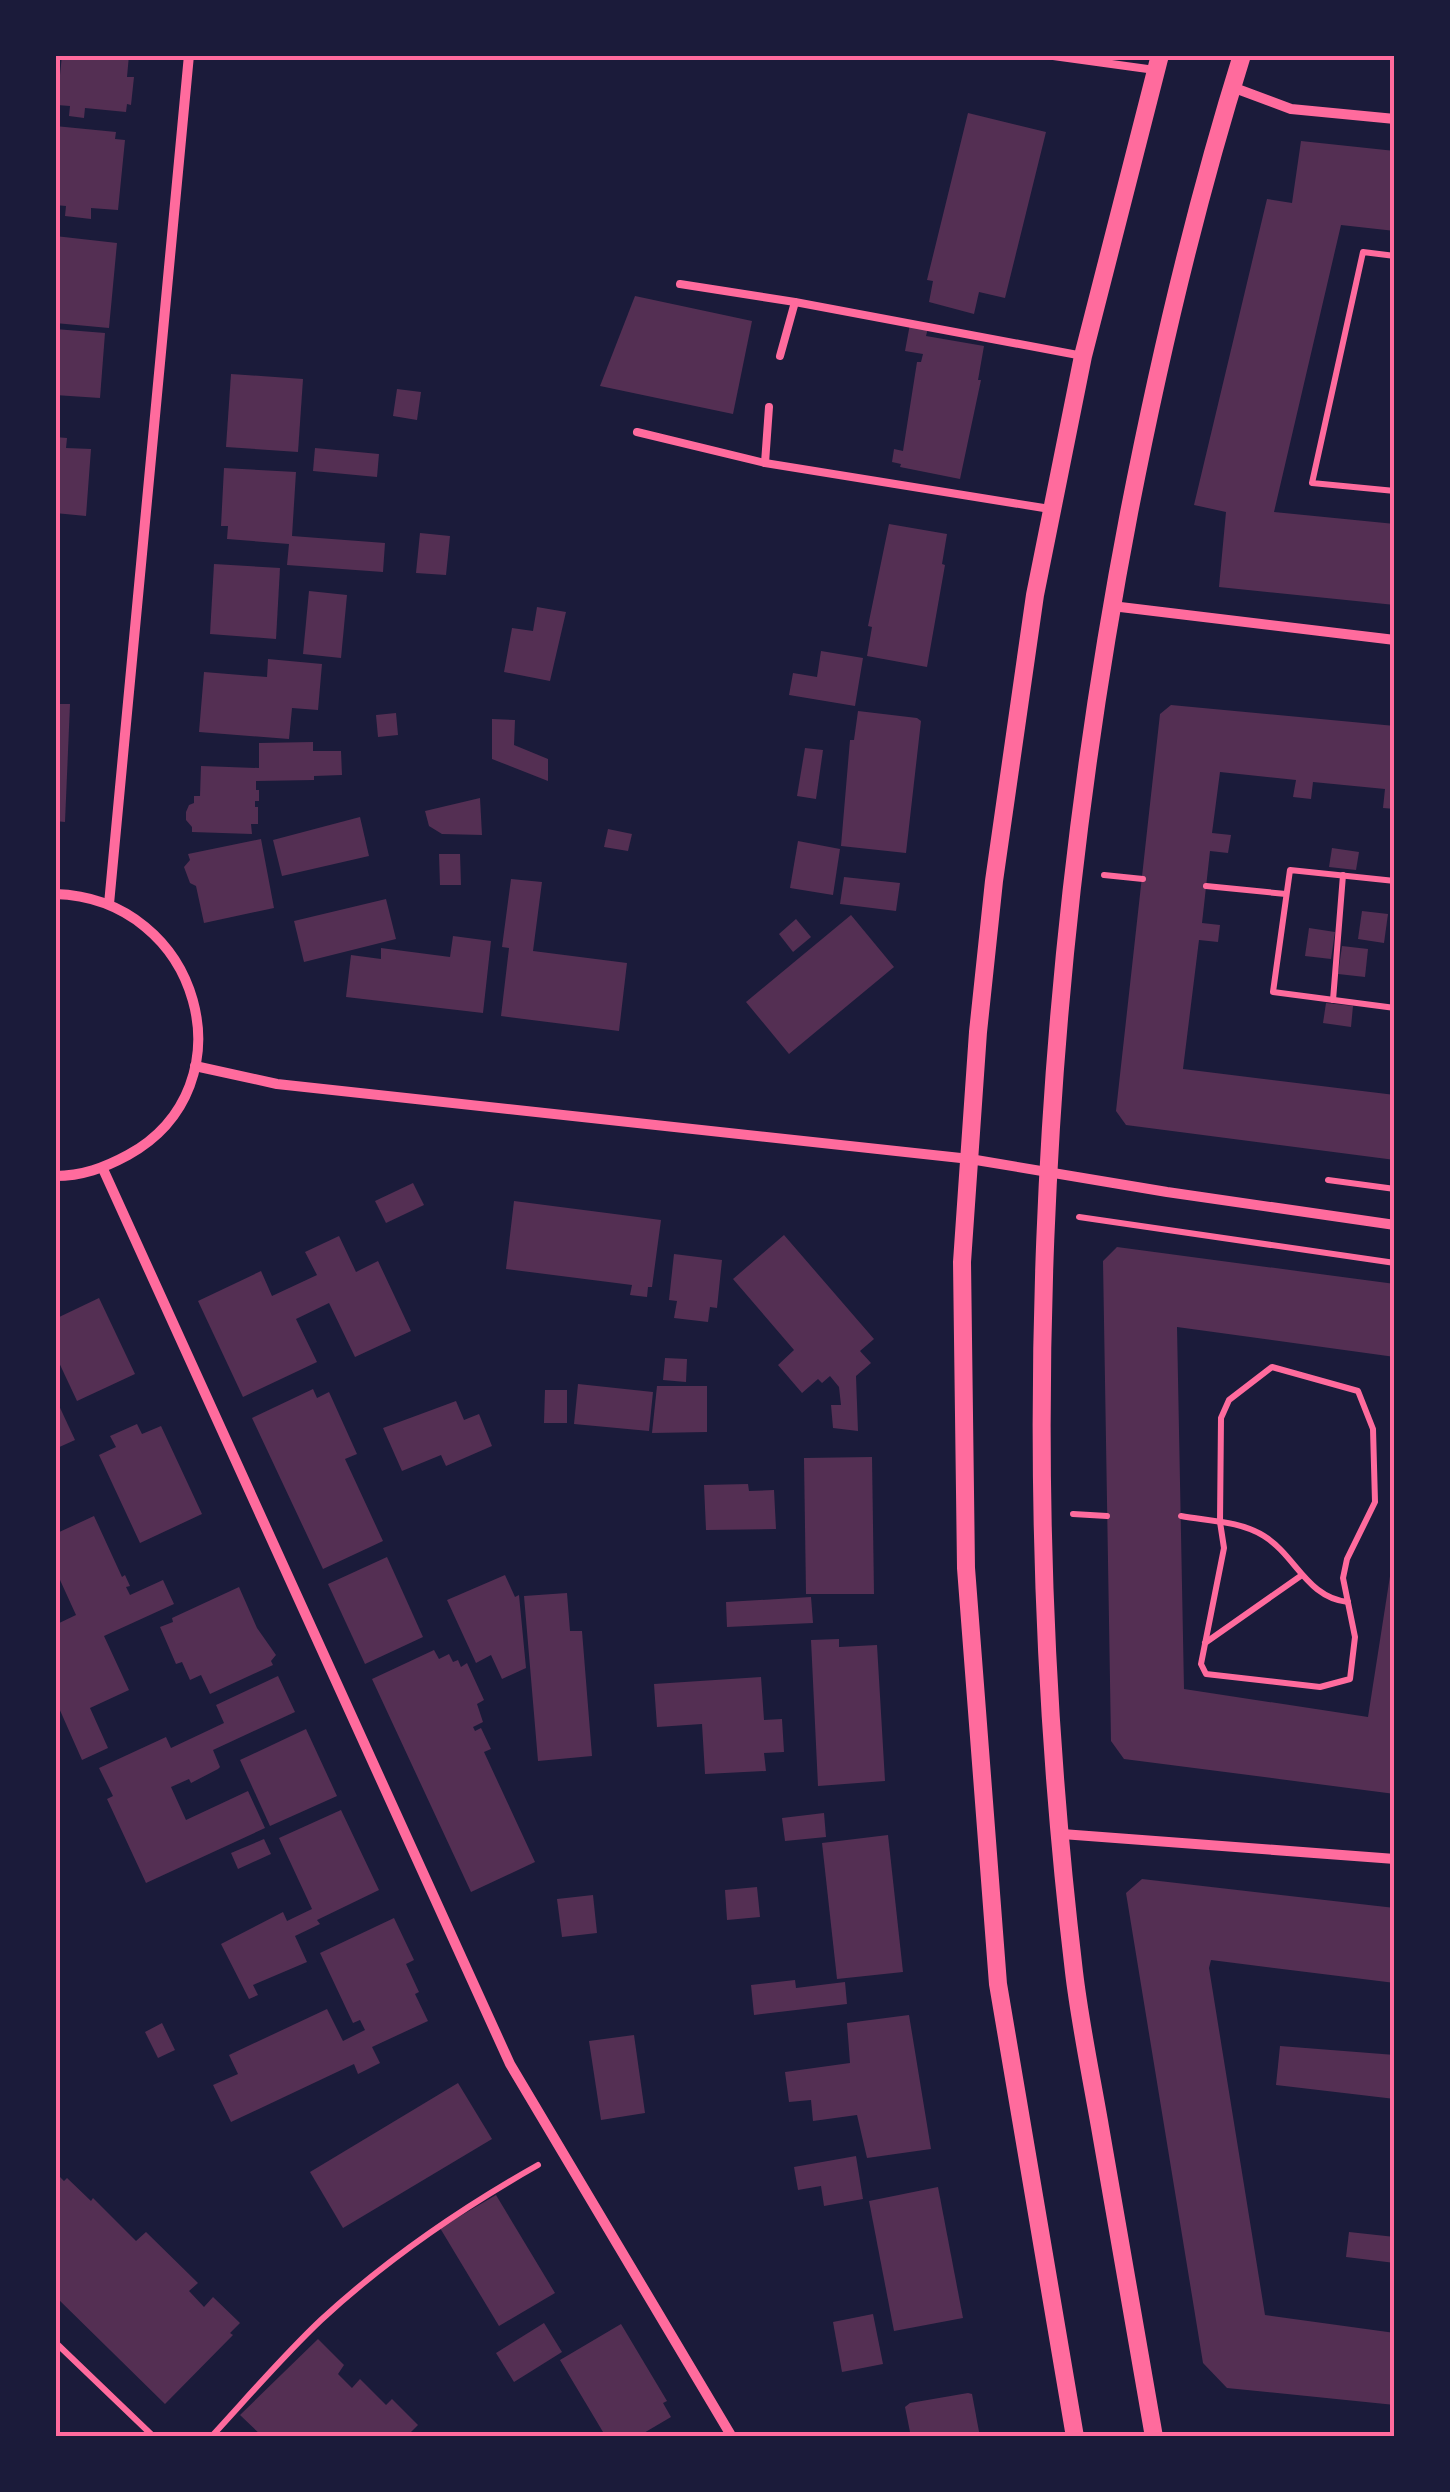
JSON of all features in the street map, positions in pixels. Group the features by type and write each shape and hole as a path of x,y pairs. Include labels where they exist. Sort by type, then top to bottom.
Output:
{"street":[{"path":"110,904 188,55"},
{"path":"1154,2437 1074,1974 1052,1727 1043,1512 1044,1268 1053,1084 1074,872 1111,606 1145,432 1186,258 1242,55"},
{"path":"1075,2437 998,1984 966,1568 962,1262 978,1032 994,881 1035,594 1083,356 1158,62"},
{"path":"1232,87 1291,109 1395,119"},
{"path":"1111,606 1395,640"},
{"path":"55,894 110,904 144,924 172,952 190,987 198,1026 195,1066 177,1110 145,1146 103,1169 55,1176"},
{"path":"195,1066 277,1084 970,1159 1395,1225"},
{"path":"103,1169 510,2064 732,2437"},
{"path":"1062,1834 1395,1859"}],"lane":[{"path":"1046,55 1158,62"},
{"path":"680,284 1083,356"},
{"path":"780,356 794,302"},
{"path":"765,463 769,407"},
{"path":"636,432 765,463 1051,509"}],"path":[{"path":"1395,256 1363,252 1312,483 1395,491"},
{"path":"1395,881 1290,870 1273,992 1395,1008"},
{"path":"1334,1000 1343,876"},
{"path":"1206,886 1286,894"},
{"path":"1114,1222 1395,1262"},
{"path":"1272,1367 1358,1392 1373,1429 1375,1502 1347,1559 1343,1578 1348,1602 1356,1637 1350,1679 1320,1687 1206,1674 1201,1664 1224,1548 1220,1522 1221,1418 1229,1400 1272,1367"},
{"path":"1181,1516 1247,1526 1269,1539 1332,1600 1348,1602"},
{"path":"1206,1643 1302,1575"},
{"path":"210,2437 320,2322 379,2270 462,2208 562,2152"},
{"path":"55,2342 154,2437"}],"building":[{"path":"62,55 129,55 127,77 134,77 131,105 127,104 126,112 85,108 84,118 69,116 70,106 57,105"},
{"path":"968,113 1046,132 1005,298 979,292 974,314 929,302 933,281 927,280"},
{"path":"55,126 116,132 115,139 125,140 118,210 91,208 91,219 65,216 66,206 55,205"},
{"path":"1301,141 1395,151 1395,231 1341,225 1274,512 1395,524 1395,605 1219,587 1226,512 1194,505 1267,199 1292,203"},
{"path":"55,236 117,243 109,328 55,323"},
{"path":"635,296 752,321 733,414 600,386"},
{"path":"910,324 928,328 926,336 984,346 981,380 960,479 892,462 894,449 903,451 917,362 921,362 923,354 905,351"},
{"path":"55,329 105,333 100,398 55,395"},
{"path":"231,374 303,379 298,452 226,447"},
{"path":"397,389 421,392 417,420 393,416"},
{"path":"55,437 67,438 66,448 91,449 86,516 55,513"},
{"path":"315,448 379,454 377,477 313,471"},
{"path":"224,468 296,472 292,536 385,543 383,572 287,565 289,544 227,539 228,526 221,526"},
{"path":"889,524 947,534 927,667 867,656 872,627 868,626"},
{"path":"420,533 450,536 446,575 416,573"},
{"path":"214,564 280,568 276,639 210,634"},
{"path":"309,591 347,595 341,658 303,654"},
{"path":"537,607 566,612 550,681 504,672 512,628 533,631"},
{"path":"821,651 863,658 855,706 789,695 793,673 817,677"},
{"path":"268,659 322,664 318,710 292,708 289,739 199,732 204,672 267,677"},
{"path":"55,704 70,704 65,822 55,821"},
{"path":"1171,705 1395,726 1395,809 1383,808 1385,789 1313,782 1311,799 1293,797 1296,780 1220,772 1212,833 1231,835 1228,853 1210,851 1202,923 1220,925 1218,942 1199,940 1183,1069 1395,1095 1395,1160 1126,1125 1116,1111 1160,714"},
{"path":"858,711 921,721 906,853 841,846 850,740 854,740"},
{"path":"396,713 398,735 378,737 376,715"},
{"path":"492,719 515,720 514,745 548,759 548,781 492,759"},
{"path":"313,742 313,751 341,751 342,775 314,776 314,780 256,781 258,824 251,824 252,834 192,832 186,812 194,803 194,796 200,796 201,766 259,768 259,743"},
{"path":"805,748 823,750 816,799 797,796"},
{"path":"480,798 482,835 442,834 429,826 425,811"},
{"path":"360,817 369,856 282,876 273,840"},
{"path":"608,829 632,834 628,851 604,847"},
{"path":"261,839 274,908 204,923 196,886 190,883 184,867 190,860 188,854"},
{"path":"798,841 840,849 833,895 790,888"},
{"path":"1332,848 1359,852 1356,870 1329,867"},
{"path":"439,854 460,854 461,885 440,885"},
{"path":"844,877 900,883 896,911 840,904"},
{"path":"511,879 542,882 533,951 627,963 619,1031 501,1016 509,948 502,947"},
{"path":"386,899 396,939 304,962 294,921"},
{"path":"1362,911 1388,914 1384,943 1358,939"},
{"path":"851,915 894,967 789,1054 746,1002"},
{"path":"796,919 811,937 793,952 779,934"},
{"path":"1309,928 1335,932 1331,959 1305,956"},
{"path":"453,936 491,941 483,1013 346,997 351,955 381,959 381,948 450,957"},
{"path":"1342,946 1368,949 1365,977 1338,974"},
{"path":"1326,1003 1353,1006 1351,1027 1323,1023"},
{"path":"413,1183 424,1205 386,1223 375,1201"},
{"path":"514,1201 661,1220 652,1287 648,1287 647,1297 630,1295 632,1285 506,1269"},
{"path":"784,1235 874,1339 860,1351 871,1363 856,1376 858,1431 833,1428 831,1405 841,1405 839,1387 830,1376 822,1383 818,1379 802,1393 778,1365 794,1350 733,1279"},
{"path":"339,1236 356,1272 378,1261 411,1331 355,1357 329,1303 296,1319 317,1362 243,1397 198,1301 261,1271 272,1296 317,1275 305,1252"},
{"path":"1117,1247 1395,1284 1395,1357 1177,1327 1184,1689 1368,1717 1395,1544 1395,1794 1124,1759 1111,1741 1103,1261"},
{"path":"674,1254 722,1260 717,1308 710,1307 708,1322 674,1318 677,1301 669,1300"},
{"path":"99,1298 135,1374 77,1401 55,1354 55,1319"},
{"path":"665,1358 687,1359 686,1382 663,1380"},
{"path":"578,1384 653,1392 649,1431 574,1424"},
{"path":"657,1386 707,1386 707,1432 652,1433"},
{"path":"313,1389 317,1398 329,1392 357,1454 345,1459 383,1541 323,1569 252,1418"},
{"path":"545,1390 567,1390 567,1423 544,1423"},
{"path":"55,1397 75,1440 55,1449"},
{"path":"456,1401 464,1420 479,1414 492,1446 446,1466 441,1455 402,1471 383,1428"},
{"path":"137,1424 142,1434 161,1426 202,1514 140,1543 99,1455 116,1447 110,1436"},
{"path":"872,1457 874,1594 806,1594 804,1458"},
{"path":"748,1484 749,1491 774,1490 776,1529 706,1530 704,1485"},
{"path":"94,1516 122,1577 125,1575 130,1595 163,1580 174,1604 104,1636 129,1690 90,1708 108,1748 82,1760 55,1699 55,1625 76,1615 55,1569 55,1534"},
{"path":"387,1557 423,1637 365,1664 328,1584"},
{"path":"505,1575 515,1597 519,1595 526,1668 502,1679 491,1655 476,1663 447,1600"},
{"path":"239,1587 257,1628 276,1655 271,1661 273,1665 210,1694 201,1675 190,1680 182,1662 176,1664 160,1627"},
{"path":"567,1593 570,1631 582,1631 592,1756 538,1761 524,1596"},
{"path":"811,1597 813,1623 727,1627 726,1602"},
{"path":"839,1639 839,1647 877,1645 885,1781 818,1786 811,1640"},
{"path":"434,1650 439,1659 449,1654 461,1667 467,1663 484,1700 477,1704 483,1722 473,1727 475,1731 481,1728 491,1749 484,1752 535,1862 471,1892 372,1679"},
{"path":"278,1676 295,1712 213,1750 218,1769 191,1783 189,1779 171,1787 186,1820 248,1791 265,1828 146,1883 107,1799 113,1796 99,1768 166,1737 171,1748 224,1723 216,1705"},
{"path":"761,1677 764,1720 782,1719 784,1752 764,1753 766,1771 705,1774 702,1724 657,1727 654,1684"},
{"path":"306,1729 337,1796 270,1826 240,1760"},
{"path":"341,1810 379,1890 317,1920 320,1924 295,1936 307,1962 253,1985 258,1995 249,1999 221,1944 283,1912 287,1921 312,1909 279,1838"},
{"path":"824,1813 826,1837 785,1841 782,1818"},
{"path":"888,1835 903,1972 837,1979 822,1843"},
{"path":"264,1839 271,1854 238,1869 231,1853"},
{"path":"1142,1879 1395,1908 1395,1983 1211,1960 1209,1968 1265,2315 1395,2333 1395,2405 1227,2388 1203,2363 1126,1893"},
{"path":"757,1887 760,1917 727,1920 725,1890"},
{"path":"593,1895 597,1933 562,1937 557,1899"},
{"path":"394,1918 414,1960 406,1964 428,2021 372,2047 380,2063 358,2074 354,2064 231,2122 213,2085 238,2074 229,2055 327,2009 343,2041 365,2030 360,2020 353,2023 320,1953"},
{"path":"795,1980 796,1988 845,1982 847,2004 754,2015 751,1985"},
{"path":"909,2015 931,2149 867,2158 857,2115 813,2121 811,2100 789,2102 785,2072 850,2063 847,2023"},
{"path":"162,2023 175,2050 158,2058 145,2032"},
{"path":"634,2035 645,2113 601,2120 589,2041"},
{"path":"1280,2046 1395,2055 1395,2099 1276,2085"},
{"path":"458,2083 492,2139 343,2228 310,2172"},
{"path":"856,2156 863,2199 824,2206 821,2186 798,2190 794,2167"},
{"path":"55,2172 91,2201 93,2198 136,2241 146,2232 198,2283 189,2291 204,2307 213,2297 240,2323 230,2333 233,2335 165,2404 55,2296"},
{"path":"938,2187 963,2318 894,2331 869,2201"},
{"path":"496,2195 555,2293 499,2326 440,2228"},
{"path":"1349,2232 1395,2237 1395,2263 1346,2257"},
{"path":"873,2314 883,2364 842,2372 833,2322"},
{"path":"544,2323 562,2352 514,2382 496,2353"},
{"path":"621,2324 667,2401 663,2403 671,2417 637,2437 606,2437 560,2360"},
{"path":"318,2339 344,2365 338,2374 352,2388 360,2379 386,2405 392,2399 418,2425 410,2433 414,2437 263,2437 240,2415"},
{"path":"972,2394 980,2437 911,2437 905,2407 910,2403"}]}
